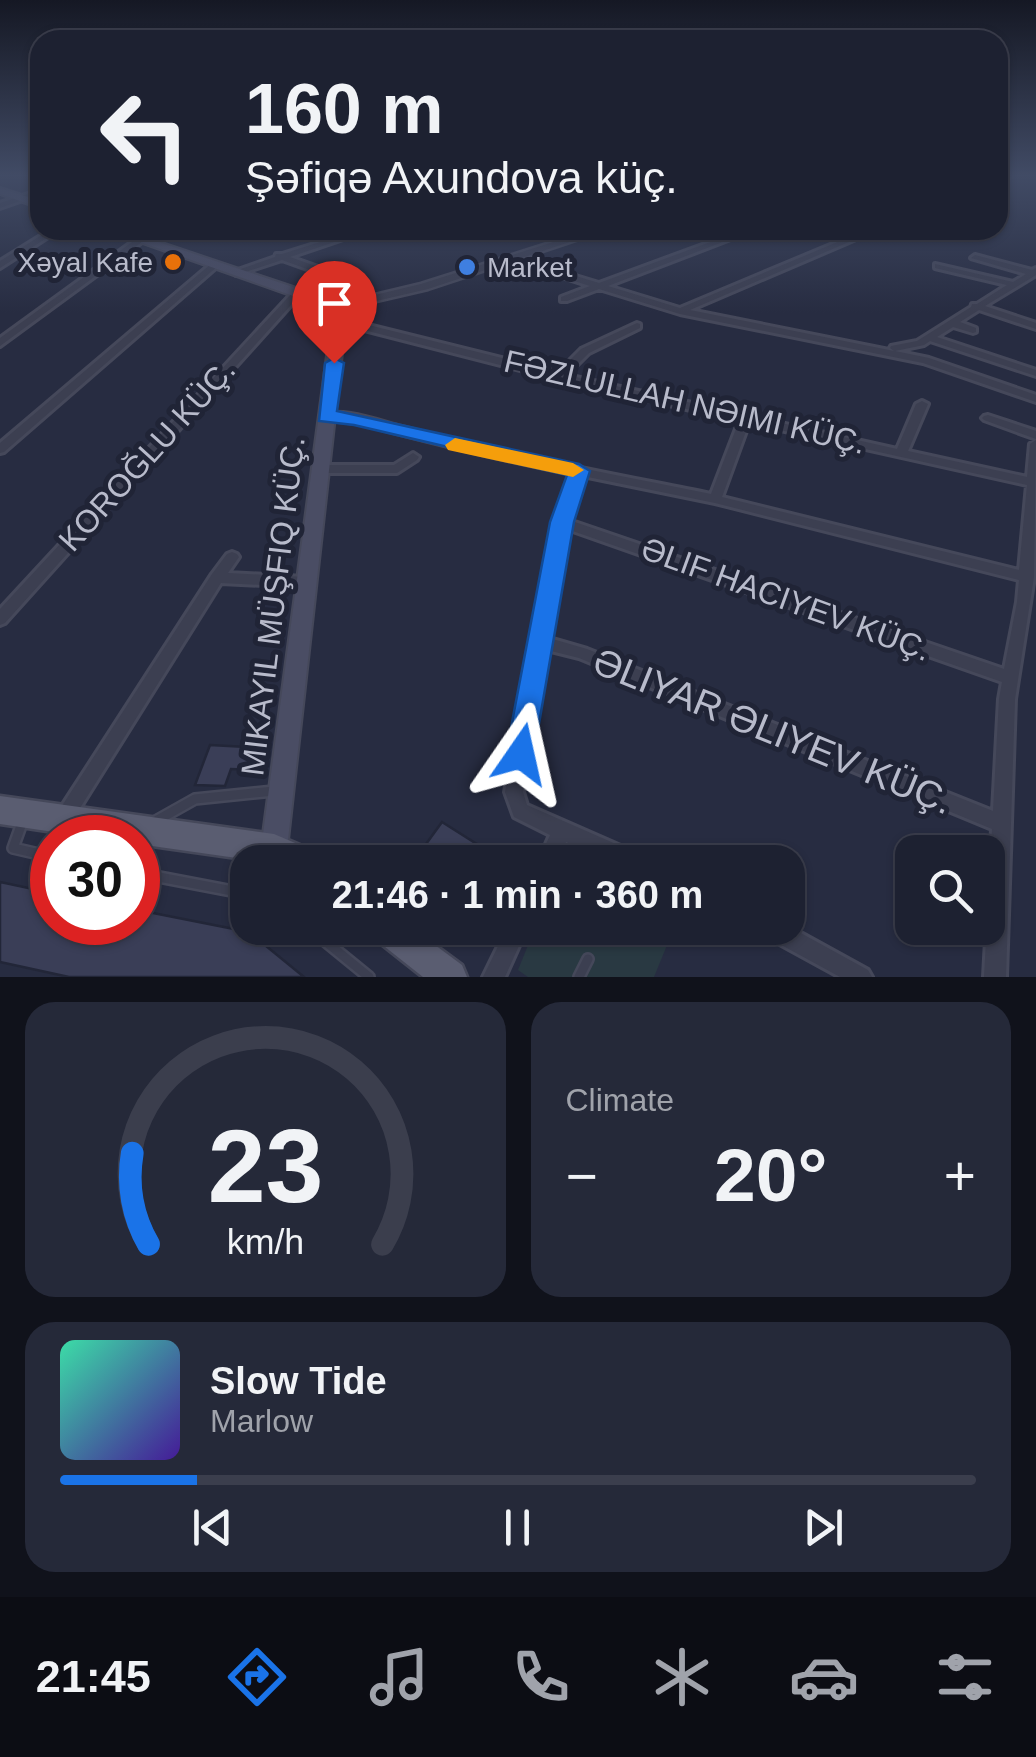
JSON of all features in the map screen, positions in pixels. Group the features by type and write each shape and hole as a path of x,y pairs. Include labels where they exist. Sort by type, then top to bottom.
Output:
{"main road":[{"path":"142,240 297,292 336,315 273,845"},
{"path":"160,835 230,848"},
{"path":"405,945 433,969"}],"street":[{"path":"0,265 39,240"},
{"path":"0,343 142,240"},
{"path":"236,272 333,240"},
{"path":"336,315 570,240"},
{"path":"564,299 723,240"},
{"path":"680,311 849,240"},
{"path":"279,256 348,282"},
{"path":"974,258 1034,272"},
{"path":"510,259 680,311 887,350 1036,399"},
{"path":"0,449 215,265"},
{"path":"938,266 1012,284"},
{"path":"887,350 929,337 1034,272"},
{"name":"KOROĞLU KÜÇ.","path":"0,619 297,292"},
{"path":"975,306 1036,326"},
{"name":"FƏZLULLAH NƏIMI KÜÇ.","path":"336,315 560,376 1030,482"},
{"path":"952,322 973,330"},
{"path":"560,376 585,351 638,326"},
{"path":"929,337 1036,373"},
{"path":"902,451 922,404"},
{"path":"326,416 354,418 715,499 1027,578"},
{"path":"715,499 746,417"},
{"path":"988,418 1036,435"},
{"path":"995,977 1010,678 1027,578 1030,482 1036,444"},
{"path":"319,468 397,469 413,457"},
{"path":"579,471 562,522 514,802 528,817 595,845"},
{"path":"562,522 1010,678"},
{"path":"66,815 232,557"},
{"path":"217,578 305,582"},
{"name":"ƏLIYAR ƏLIYEV KÜÇ.","path":"544,643 582,653 1000,823"},
{"path":"556,845 562,831"},
{"path":"494,977 509,945"},
{"path":"802,945 861,977"}],"lane":[{"path":"160,816 190,799 280,790"},
{"path":"14,812 13,848 30,852"},
{"path":"160,877 230,891"},
{"path":"330,945 369,977"},
{"path":"579,977 588,958"}],"shaded area":[{"path":"528,945 667,945 654,977 528,977 518,970"}],"building":[{"path":"210,745 264,748 256,770 231,769 225,786 195,785"},
{"path":"442,822 478,845 425,845"},
{"path":"0,882 30,888 30,945 160,945 160,914 230,928 230,945 265,945 304,977 69,977 0,962"}],"slow traffic":[{"path":"455,445 573,470"}],"place":[{"name":"Xəyal Kafe","path":"173,262"},
{"name":"Market","path":"467,267"}],"route":[{"path":"334,363 326,416 354,418 482,452 579,471 562,522 544,643 521,754"}]}
